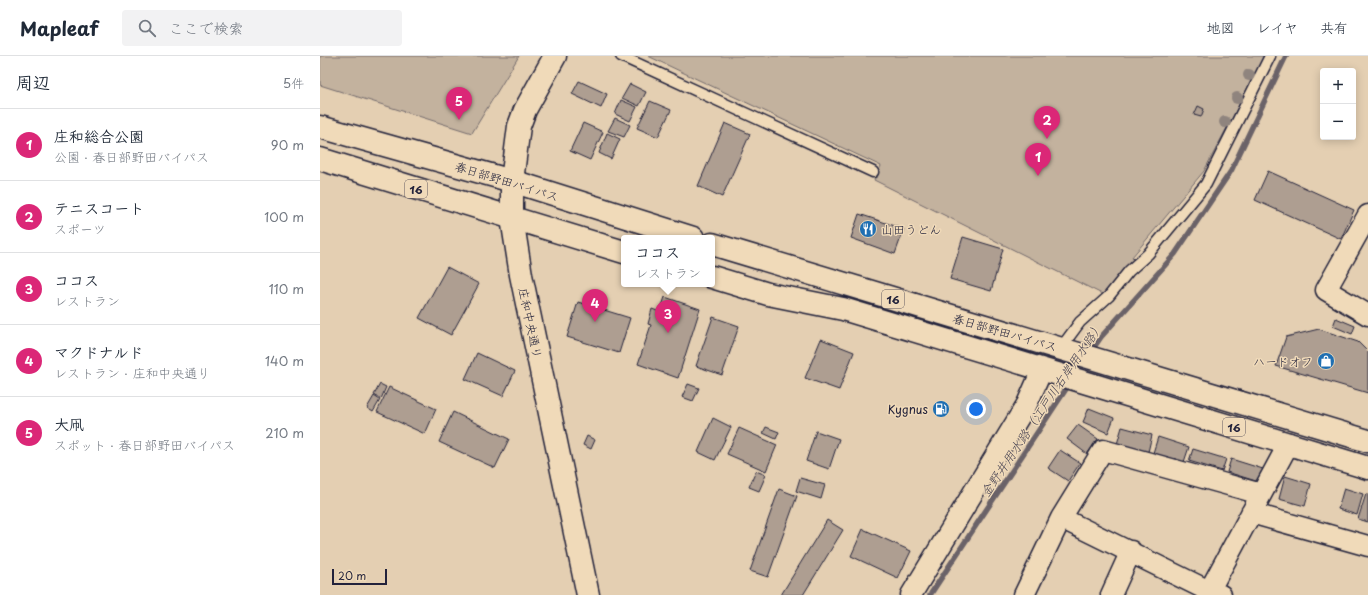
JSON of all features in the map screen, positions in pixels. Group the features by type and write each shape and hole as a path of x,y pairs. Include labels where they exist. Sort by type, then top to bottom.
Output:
{"main road":[{"name":"庄和中央通り","path":"555,56 525,110 519,126 512,181 512,218 521,275 588,595"},
{"name":"春日部野田バイパス","path":"320,127 512,181 684,235"},
{"name":"16","path":"320,159 621,251"},
{"name":"16","path":"320,171 348,178 387,180"},
{"name":"春日部野田バイパス","path":"715,245 1368,441"},
{"name":"春日部野田バイパス","path":"715,279 768,294 843,309 1050,373 1289,443 1368,468"}],"street":[{"path":"1368,215 1326,290 1368,314"},
{"path":"911,595 1027,404 1050,373"},
{"path":"1061,518 1131,551 1212,594 1251,513 1289,443"},
{"path":"1024,595 1061,518 1103,450 1262,494"},
{"path":"1251,513 1368,546"},
{"path":"1111,595 1131,551"}],"lane":[{"path":"621,56 873,172"},
{"path":"1067,351 1080,322 1109,296 1129,271 1148,254 1206,184 1270,56"}],"shaded area":[{"path":"320,56 519,56 472,133 320,85"},
{"path":"648,56 1265,56 1204,171 1132,257 1135,260 1104,295 874,180 881,166"}],"building":[{"path":"579,81 607,94 601,108 572,94"},
{"path":"630,84 646,92 639,106 622,98"},
{"path":"621,100 637,107 630,121 615,114"},
{"path":"650,101 671,110 658,137 637,128"},
{"path":"1198,106 1204,109 1201,117 1194,115"},
{"path":"615,118 630,125 624,137 608,131"},
{"path":"583,123 603,132 590,160 570,151"},
{"path":"725,123 750,134 722,197 698,186"},
{"path":"607,133 620,139 611,159 599,153"},
{"path":"1268,171 1354,210 1341,239 1255,200"},
{"path":"859,214 904,229 895,254 851,238"},
{"path":"963,237 1003,249 991,291 950,279"},
{"path":"447,267 479,284 451,335 419,318"},
{"path":"665,297 700,309 678,378 638,364 651,325 648,324 652,309 660,312"},
{"path":"578,302 630,318 619,353 567,337"},
{"path":"713,317 739,326 722,375 696,366"},
{"path":"1336,318 1355,326 1352,334 1333,326"},
{"path":"1319,329 1358,342 1368,352 1368,393 1276,366 1286,337"},
{"path":"821,339 854,352 839,390 805,378"},
{"path":"477,353 515,371 503,396 465,379"},
{"path":"380,384 386,387 381,399 374,395"},
{"path":"688,384 699,388 693,401 682,397"},
{"path":"389,387 436,409 425,434 377,412"},
{"path":"374,396 380,400 373,412 367,408"},
{"path":"1089,408 1114,418 1108,433 1083,422"},
{"path":"453,412 509,439 495,468 439,442"},
{"path":"713,418 731,427 715,460 698,452"},
{"path":"1078,425 1098,439 1087,454 1067,439"},
{"path":"766,427 779,432 776,439 763,433"},
{"path":"1122,427 1152,435 1148,452 1117,444"},
{"path":"739,428 777,445 766,471 727,454"},
{"path":"816,431 839,439 829,469 806,461"},
{"path":"587,436 595,440 591,449 583,445"},
{"path":"1158,437 1189,447 1184,462 1153,453"},
{"path":"1193,449 1226,459 1222,471 1189,461"},
{"path":"1060,450 1080,463 1068,481 1048,468"},
{"path":"1231,459 1263,469 1259,482 1227,472"},
{"path":"756,471 766,475 759,491 749,487"},
{"path":"1285,476 1311,484 1305,506 1279,499"},
{"path":"800,478 825,485 821,499 796,491"},
{"path":"1344,488 1363,494 1357,515 1338,509"},
{"path":"779,489 797,496 768,577 750,571"},
{"path":"1366,494 1368,494 1368,522 1358,519"},
{"path":"827,520 843,530 803,595 781,595"},
{"path":"863,529 911,551 898,578 851,556"}],"waterway":[{"name":"金野井用水路（江戸川右岸用水路）","path":"1090,353 1101,337 1175,254 1231,171 1286,56"},
{"name":"金野井用水路（江戸川右岸用水路）","path":"930,595 1070,383"}],"place":[{"name":"大凧","path":"459,120"},
{"name":"テニスコート","path":"1047,139"},
{"name":"庄和総合公園","path":"1038,176"},
{"name":"山田うどん","path":"868,229"},
{"name":"マクドナルド","path":"595,322"},
{"name":"ココス","path":"668,333"},
{"name":"ハードオフ","path":"1326,361"},
{"name":"Kygnus","path":"941,409"}]}
